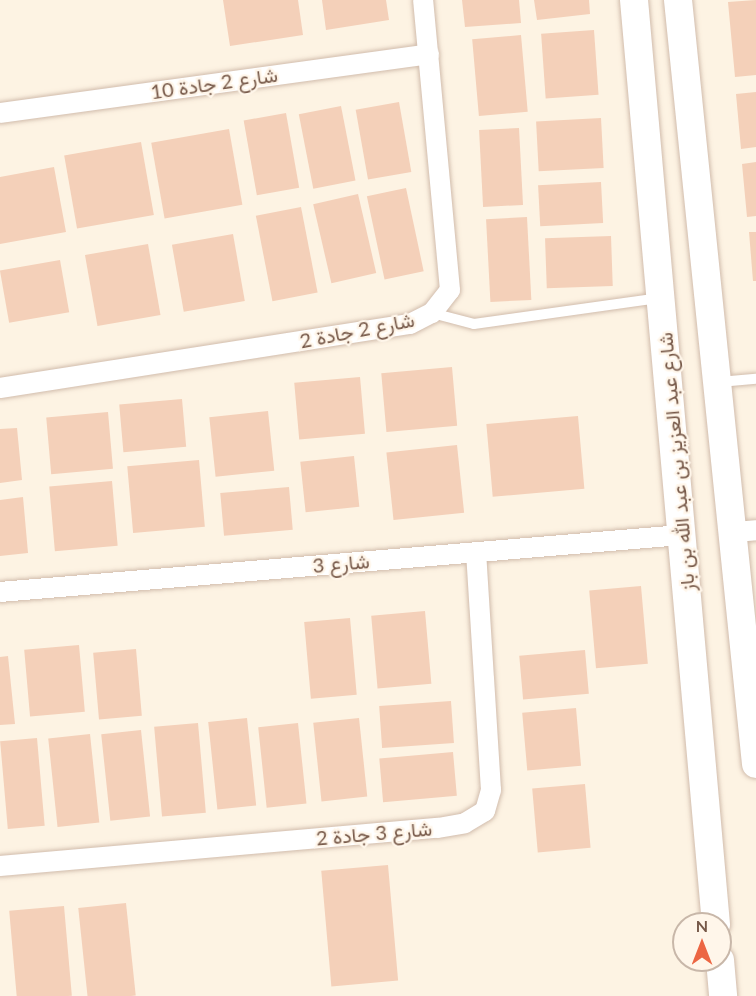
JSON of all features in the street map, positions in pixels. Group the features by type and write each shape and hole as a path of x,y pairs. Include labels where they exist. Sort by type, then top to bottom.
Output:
{"street":[{"name":"شارع 2 جادة 2","path":"0,388 410,324 432,313 450,290 423,0"},
{"name":"شارع عبد العزيز بن عبد الله بن باز","path":"634,0 715,912"},
{"path":"678,0 719,382 745,531 756,764"},
{"name":"شارع 2 جادة 10","path":"0,113 429,54"},
{"name":"شارع 3","path":"0,592 681,535"},
{"name":"شارع 3 جادة 2","path":"0,866 438,828 465,823 485,811 491,790 476,552"},
{"path":"721,972 723,996"}],"lane":[{"path":"432,313 474,324 662,298"},
{"path":"719,382 756,379"}],"building":[{"path":"223,0 298,0 303,35 230,46"},
{"path":"322,0 386,0 389,20 326,30"},
{"path":"462,0 519,0 521,23 465,27"},
{"path":"534,0 589,0 590,14 537,20"},
{"path":"756,0 756,75 735,77 728,2"},
{"path":"594,30 599,95 546,99 541,34"},
{"path":"521,35 528,112 479,116 472,39"},
{"path":"756,92 756,147 741,149 736,94"},
{"path":"399,102 411,172 368,180 356,110"},
{"path":"341,106 356,181 313,189 299,114"},
{"path":"286,113 299,188 257,195 244,120"},
{"path":"601,118 604,168 539,171 536,121"},
{"path":"519,128 523,205 483,207 479,130"},
{"path":"229,129 242,205 165,219 151,143"},
{"path":"141,142 154,215 77,228 64,156"},
{"path":"756,162 756,216 747,217 742,164"},
{"path":"54,167 66,232 0,244 0,177"},
{"path":"601,182 603,223 540,226 538,185"},
{"path":"406,188 424,271 385,279 367,196"},
{"path":"358,194 376,273 331,283 313,204"},
{"path":"301,207 318,292 272,301 256,216"},
{"path":"527,217 531,300 490,302 486,219"},
{"path":"749,232 756,232 756,281 753,281"},
{"path":"233,234 245,301 184,312 172,245"},
{"path":"611,236 613,286 547,288 545,238"},
{"path":"148,244 161,315 97,326 85,255"},
{"path":"60,260 69,312 9,323 0,271"},
{"path":"452,367 457,426 386,432 381,373"},
{"path":"360,377 365,434 299,440 294,383"},
{"path":"182,399 186,447 123,452 119,404"},
{"path":"268,411 274,471 216,477 209,417"},
{"path":"108,412 113,469 51,474 46,417"},
{"path":"578,416 584,489 493,497 486,424"},
{"path":"17,428 22,480 0,483 0,429"},
{"path":"457,445 464,513 393,520 386,452"},
{"path":"354,456 359,507 306,512 300,462"},
{"path":"199,460 205,527 133,533 127,466"},
{"path":"112,481 118,546 55,551 49,486"},
{"path":"289,487 293,530 224,536 220,493"},
{"path":"23,497 28,553 0,556 0,500"},
{"path":"641,586 648,664 596,668 589,591"},
{"path":"425,611 431,684 378,688 371,616"},
{"path":"350,618 357,695 311,699 304,622"},
{"path":"79,645 85,712 30,717 24,650"},
{"path":"136,649 142,716 99,719 93,653"},
{"path":"585,650 589,694 523,700 519,656"},
{"path":"8,656 15,724 0,725 0,657"},
{"path":"451,701 454,743 382,748 379,706"},
{"path":"576,708 581,766 527,770 522,713"},
{"path":"247,718 256,806 217,810 208,722"},
{"path":"359,718 367,797 322,801 313,723"},
{"path":"198,723 206,813 162,816 154,727"},
{"path":"298,723 306,804 267,808 258,727"},
{"path":"141,730 150,817 110,821 101,734"},
{"path":"90,734 99,823 58,827 48,738"},
{"path":"37,738 45,826 8,829 0,741"},
{"path":"453,752 457,796 383,802 379,758"},
{"path":"585,784 591,848 538,852 532,789"},
{"path":"388,865 398,981 331,986 321,871"},
{"path":"126,903 136,995 88,996 78,908"},
{"path":"64,906 72,996 17,996 9,911"}]}
